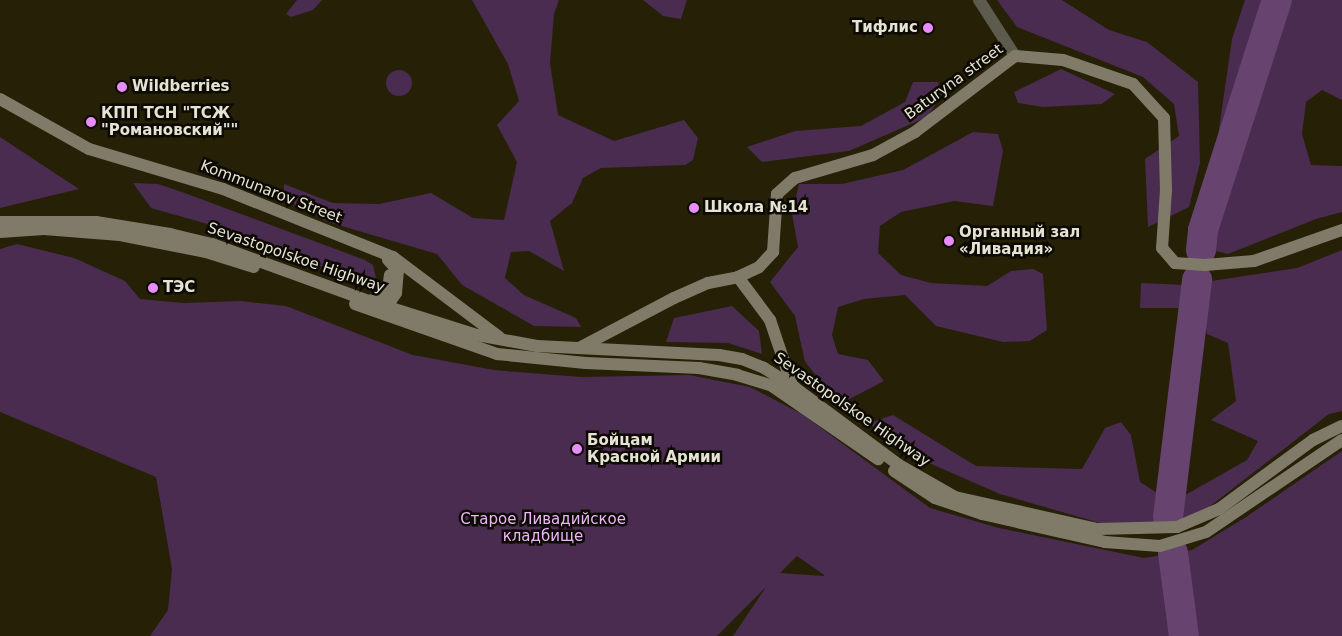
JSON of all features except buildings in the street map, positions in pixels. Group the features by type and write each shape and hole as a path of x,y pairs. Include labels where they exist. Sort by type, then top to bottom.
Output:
{"main road":[{"name":"Baturyna street","path":"578,349 674,298 708,283 738,277 759,267 773,252 777,194 795,178 873,155 915,132 1015,56 1063,60 1133,84 1164,118 1166,190 1162,248 1175,263 1205,266 1254,261 1342,230"},
{"name":"Kommunarov Street","path":"0,99 89,149 223,189 393,257 500,338"},
{"name":"Sevastopolskoe Highway","path":"0,222 96,222 170,234 222,248 367,305 387,306 477,335 537,346 719,355 764,368 792,392 898,465 955,497 1097,529 1177,527 1218,509 1313,440 1342,426"},
{"path":"0,232 64,230 143,238 206,252 367,305 498,354 546,359 699,368 746,377 792,392 936,498 982,514 1106,542 1160,546 1206,532 1342,440"},
{"path":"367,305 379,298 388,289 390,274 372,248"},
{"path":"372,248 398,271 396,293 387,306"},
{"name":"Kommunarov Street","path":"393,257 498,354"},
{"path":"738,277 770,320 792,392"},
{"name":"Sevastopolskoe Highway","path":"546,359 578,349"}],"street":[{"path":"980,0 1015,56"}],"green space":[{"path":"297,0 322,0 313,10 291,17 286,14"},
{"path":"472,0 559,0 554,14 550,63 558,115 614,141 684,120 698,138 693,160 685,165 601,168 583,178 572,203 550,221 564,271 529,251 511,252 505,278 524,295 576,318 581,327 534,326 462,285 437,254 328,222 296,206 284,190 284,184 333,203 379,204 431,193 473,218 504,220 517,162 497,125 519,101 508,64"},
{"path":"643,0 687,0 681,19 663,16"},
{"path":"997,0 1062,0 1109,30 1147,42 1198,82 1200,163 1189,207 1148,227 1145,159 1179,136 1174,104 1143,77 1017,27"},
{"path":"1245,0 1342,0 1342,100 1322,90 1306,102 1302,134 1311,165 1342,166 1342,212 1316,219 1228,254 1216,251 1212,233 1219,129 1232,39"},
{"path":"1061,69 1115,94 1102,104 1043,107 1018,103 1014,92"},
{"path":"399,70 408,74 412,83 408,92 399,96 390,92 386,83 390,74"},
{"path":"913,82 938,82 942,95 927,117 849,151 762,162 747,147 795,131 861,126 905,102"},
{"path":"973,132 998,134 1003,151 993,206 954,201 901,212 880,226 878,253 901,275 931,283 987,286 1011,271 1033,269 1043,274 1047,330 1030,341 1003,342 936,326 905,295 864,299 838,307 832,335 838,354 868,360 884,381 840,404 805,362 795,316 770,282 798,247 792,214 799,184 842,184 903,170"},
{"path":"0,137 79,189 0,208"},
{"path":"133,183 158,184 365,260 373,265 376,278 369,283 349,277 211,225 151,208"},
{"name":"Старое Ливадийское кладбище","path":"17,244 74,258 125,281 140,299 183,303 241,301 286,306 413,355 494,370 581,377 689,375 750,387 802,414 930,508 999,528 1144,558 1192,550 1246,517 1342,451 1342,636 733,636 766,587 717,636 150,636 168,610 172,569 156,477 0,412 0,249","holes":["797,556 824,576 780,573"]},
{"path":"1342,250 1342,411 1329,414 1205,510 1154,529 1100,523 1000,494 906,453 869,423 893,415 976,466 1082,469 1105,428 1121,422 1131,435 1140,482 1162,496 1187,494 1247,460 1258,441 1211,420 1236,401 1228,343 1207,334 1202,308 1140,308 1141,283 1185,285 1297,268"},
{"path":"732,306 759,331 762,354 728,343 666,342 674,318"}],"waterway":[{"path":"1201,250 1203,230 1277,0"},
{"path":"1168,517 1197,280"},
{"path":"1173,553 1184,636"}],"place":[{"name":"Тифлис","path":"928,28"},
{"name":"Wildberries","path":"122,87"},
{"name":"КПП ТСН \"ТСЖ \"Романовский\"\"","path":"91,122"},
{"name":"Школа №14","path":"694,208"},
{"name":"Органный зал «Ливадия»","path":"949,241"},
{"name":"ТЭС","path":"153,288"},
{"name":"Бойцам Красной Армии","path":"577,449"}]}
